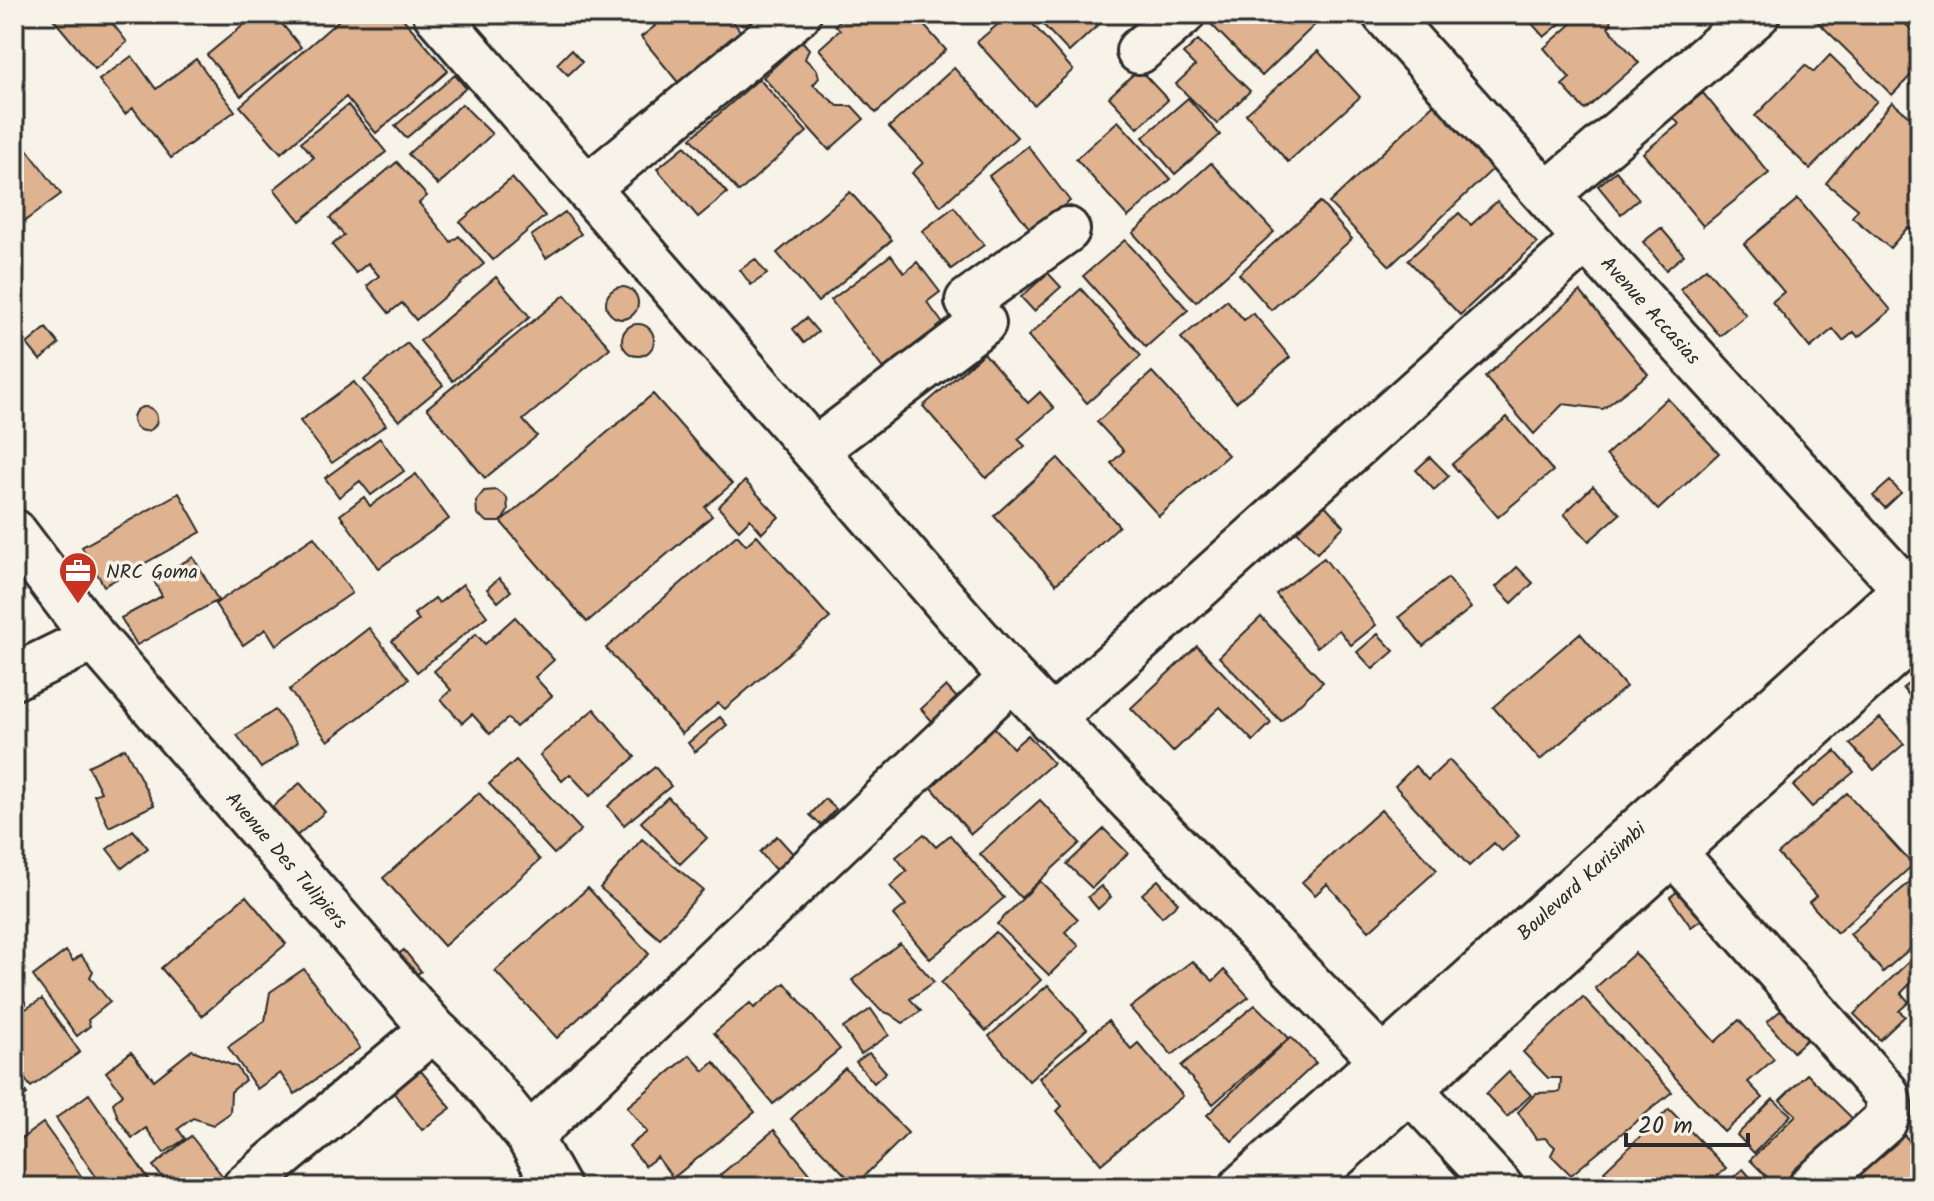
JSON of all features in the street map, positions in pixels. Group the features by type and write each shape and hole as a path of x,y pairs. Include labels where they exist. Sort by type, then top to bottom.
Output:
{"street":[{"path":"436,14 1012,678 1396,1075 1500,1187"},
{"path":"587,188 798,14"},
{"path":"1139,51 1182,14"},
{"name":"Avenue Accasias","path":"1385,14 1586,239 1915,590"},
{"path":"1548,194 1757,14"},
{"path":"815,450 983,323 968,301 1067,230"},
{"path":"1051,720 1586,239"},
{"name":"Avenue Des Tulipiers","path":"14,532 94,638 433,1029 473,1067 529,1137 557,1187"},
{"name":"Boulevard Karisimbi","path":"1242,1187 1396,1075 1660,836 1915,590"},
{"path":"1811,1187 1884,1122 1889,1108 1886,1093 1660,836 1920,630"},
{"path":"14,677 94,638"},
{"path":"529,1137 1012,678"},
{"path":"245,1187 433,1029"},
{"path":"1301,1187 1396,1075"}],"building":[{"path":"49,14 105,14 127,42 95,69"},
{"path":"257,14 274,14 301,47 241,96 207,55"},
{"path":"346,14 399,14 448,71 376,133 346,97 281,153 240,106"},
{"path":"646,14 727,14 748,41 685,91 641,37 655,26"},
{"path":"847,14 914,14 946,50 876,113 819,49 840,30 835,25"},
{"path":"1010,14 1024,14 1073,70 1034,105 977,42"},
{"path":"1033,14 1110,14 1069,52"},
{"path":"1215,14 1326,14 1262,76 1208,21"},
{"path":"1530,14 1572,14 1544,37 1526,17"},
{"path":"1583,14 1605,14 1612,23 1608,27 1639,63 1585,110 1562,85 1570,78 1544,48"},
{"path":"1810,14 1895,14 1920,38 1920,66 1892,95"},
{"path":"1198,40 1250,91 1217,124 1176,84 1195,66 1183,54"},
{"path":"802,41 809,49 805,59 817,70 819,78 813,85 838,106 852,106 864,119 829,150 763,77"},
{"path":"571,50 582,62 568,75 557,64"},
{"path":"1318,51 1360,97 1288,162 1246,114"},
{"path":"1830,55 1877,101 1810,169 1755,116 1805,65 1814,72"},
{"path":"132,56 156,89 196,59 235,111 171,158 133,108 125,114 99,80"},
{"path":"954,68 1017,137 941,206 912,173 923,163 889,127"},
{"path":"1139,69 1168,100 1138,128 1109,97"},
{"path":"455,75 466,88 406,138 395,126"},
{"path":"759,79 807,132 739,192 691,138"},
{"path":"1703,93 1769,173 1703,226 1643,153 1679,124 1673,117"},
{"path":"1188,98 1220,135 1175,174 1143,137"},
{"path":"1892,102 1920,125 1920,237 1908,227 1890,248 1852,217 1858,209 1826,183"},
{"path":"462,104 492,134 438,185 408,154"},
{"path":"1434,104 1495,167 1390,266 1329,203"},
{"path":"348,105 386,152 300,221 274,189 314,157 301,142"},
{"path":"1118,121 1171,179 1128,217 1076,159"},
{"path":"14,132 61,194 14,229"},
{"path":"685,146 727,193 698,217 657,169"},
{"path":"1028,146 1070,201 1031,230 989,176"},
{"path":"397,162 427,196 419,203 451,242 459,236 484,264 416,320 402,303 389,313 367,286 379,276 368,263 356,273 332,245 344,235 330,218"},
{"path":"1211,163 1274,232 1196,302 1133,233"},
{"path":"1616,171 1639,199 1621,214 1598,186"},
{"path":"512,178 545,216 493,260 460,222"},
{"path":"850,192 892,240 818,302 777,253"},
{"path":"1798,199 1891,310 1858,337 1854,332 1843,341 1833,329 1810,348 1772,302 1784,292 1744,244"},
{"path":"1497,201 1537,243 1460,315 1408,260 1459,213 1471,225"},
{"path":"1320,202 1352,239 1271,310 1239,274"},
{"path":"954,207 984,245 951,269 922,231"},
{"path":"565,212 581,234 546,258 531,236"},
{"path":"1661,228 1684,255 1666,270 1643,242"},
{"path":"1125,240 1188,310 1146,347 1083,276"},
{"path":"891,255 904,273 917,262 940,292 927,302 944,325 884,370 831,300"},
{"path":"755,259 767,274 751,285 740,270"},
{"path":"1706,268 1746,315 1720,336 1680,289"},
{"path":"1048,273 1061,287 1034,311 1021,297"},
{"path":"496,277 530,317 453,381 420,341"},
{"path":"622,287 633,292 638,303 633,314 622,319 611,314 606,303 611,292"},
{"path":"1081,289 1141,356 1087,403 1028,336"},
{"path":"1580,291 1648,374 1603,409 1563,404 1534,434 1485,377"},
{"path":"565,295 610,348 523,420 537,436 485,478 427,408"},
{"path":"1227,300 1244,320 1253,313 1290,357 1236,402 1181,338"},
{"path":"806,318 818,332 804,343 793,329"},
{"path":"638,324 649,329 654,340 649,351 638,356 627,351 622,340 627,329"},
{"path":"46,328 59,344 40,360 27,344"},
{"path":"407,343 443,385 399,421 364,380"},
{"path":"984,353 1028,403 1040,392 1054,408 1018,439 1025,446 986,478 923,406"},
{"path":"1152,372 1228,455 1159,516 1111,463 1124,451 1097,422"},
{"path":"354,382 386,425 332,463 300,421"},
{"path":"653,394 732,484 705,507 712,516 587,622 501,522"},
{"path":"1667,398 1719,453 1658,510 1606,455"},
{"path":"145,407 154,410 157,419 154,428 145,431 136,428 133,419 136,410"},
{"path":"1507,417 1553,471 1498,517 1452,464"},
{"path":"380,438 404,471 371,495 360,481 339,497 325,478"},
{"path":"1430,457 1449,476 1434,490 1416,470"},
{"path":"1058,458 1119,526 1056,584 994,516"},
{"path":"416,474 449,519 379,568 340,515 364,497 370,506"},
{"path":"745,481 779,517 762,533 750,519 739,530 718,507"},
{"path":"1890,481 1901,493 1885,508 1873,496"},
{"path":"1593,486 1620,514 1589,541 1564,514"},
{"path":"497,490 507,498 508,511 501,522 488,522 477,514 476,501 484,491"},
{"path":"179,493 201,532 104,586 82,547"},
{"path":"1322,502 1344,526 1317,553 1294,528"},
{"path":"737,535 746,545 757,535 830,618 725,709 718,703 682,734 606,648"},
{"path":"314,537 352,593 276,645 266,629 243,645 215,604"},
{"path":"193,557 218,600 137,645 121,618 162,596 153,579"},
{"path":"1324,558 1376,625 1351,645 1339,630 1317,647 1276,594"},
{"path":"1517,567 1533,583 1512,603 1496,587"},
{"path":"499,578 511,591 498,602 487,589"},
{"path":"1448,578 1471,608 1423,646 1399,617"},
{"path":"463,584 487,616 417,672 392,641 419,620 414,614 435,598 439,603"},
{"path":"515,617 554,660 535,677 552,696 516,727 508,718 490,734 472,714 462,723 441,699 451,690 434,671 476,634 485,644"},
{"path":"1261,617 1323,682 1281,721 1219,657"},
{"path":"369,628 409,679 328,741 289,690"},
{"path":"1580,633 1626,687 1540,760 1493,707"},
{"path":"1378,634 1394,651 1373,669 1357,652"},
{"path":"1197,646 1271,723 1253,741 1220,707 1173,752 1131,708"},
{"path":"1920,674 1920,709 1903,688"},
{"path":"946,686 958,699 933,722 921,709"},
{"path":"594,709 635,757 590,796 570,774 562,781 540,755"},
{"path":"275,710 298,742 261,768 237,735"},
{"path":"720,717 727,725 695,752 688,743"},
{"path":"1880,718 1904,744 1874,770 1850,744"},
{"path":"993,726 1013,748 1028,735 1053,763 971,834 928,783"},
{"path":"125,748 154,805 109,827 94,795 101,792 88,766"},
{"path":"1835,751 1854,772 1812,807 1793,786"},
{"path":"516,760 581,830 554,854 489,784"},
{"path":"1449,760 1519,836 1502,851 1494,843 1469,866 1395,786 1415,766 1428,780"},
{"path":"655,767 671,786 624,825 608,806"},
{"path":"300,783 325,812 294,838 270,809"},
{"path":"479,793 540,860 444,946 383,878"},
{"path":"1847,793 1913,865 1837,933 1809,902 1816,896 1778,854"},
{"path":"668,797 707,838 680,864 641,822"},
{"path":"825,799 836,809 821,825 810,815"},
{"path":"1040,800 1080,843 1021,898 980,854"},
{"path":"1381,810 1437,870 1369,931 1327,884 1315,895 1302,882"},
{"path":"1104,829 1128,853 1092,888 1067,864"},
{"path":"133,830 148,848 122,868 107,849"},
{"path":"924,834 936,847 950,835 1004,898 930,959 893,915 906,905 890,886 907,871 896,857"},
{"path":"777,836 795,856 777,872 760,852"},
{"path":"642,839 703,890 660,939 600,888"},
{"path":"1918,875 1920,940 1883,972 1850,934"},
{"path":"1158,880 1178,903 1162,917 1142,894"},
{"path":"1693,880 1715,910 1691,927 1670,897"},
{"path":"1040,881 1078,919 1065,932 1079,946 1049,975 997,924"},
{"path":"1101,886 1111,897 1098,909 1088,897"},
{"path":"588,888 649,954 557,1038 495,971"},
{"path":"246,896 286,944 202,1016 161,968"},
{"path":"996,932 1041,980 986,1031 941,983"},
{"path":"900,943 934,982 910,999 921,1011 903,1023 881,1011 852,980"},
{"path":"404,950 421,971 408,982 391,960"},
{"path":"66,951 73,961 81,955 93,971 90,977 110,1002 88,1020 90,1026 77,1036 33,976"},
{"path":"1920,951 1920,974 1901,993 1909,1002 1899,1011 1905,1016 1880,1040 1854,1014"},
{"path":"1635,953 1715,1042 1739,1020 1774,1059 1748,1082 1763,1098 1724,1132 1595,988"},
{"path":"1192,961 1213,981 1224,970 1249,997 1172,1055 1130,1008"},
{"path":"304,969 360,1048 295,1094 280,1073 257,1089 228,1047 265,1021 270,992"},
{"path":"785,983 840,1049 773,1104 714,1033 750,1003 754,1008"},
{"path":"14,984 26,1004 14,1012"},
{"path":"1048,985 1087,1029 1029,1081 989,1036"},
{"path":"1583,997 1672,1092 1571,1175 1551,1155 1555,1147 1545,1138 1536,1139 1518,1112 1536,1093 1560,1092 1561,1078 1548,1078 1523,1052"},
{"path":"42,999 80,1052 31,1087 16,1068 14,1016"},
{"path":"1255,1005 1289,1038 1213,1104 1181,1066"},
{"path":"1786,1006 1811,1036 1793,1052 1767,1022"},
{"path":"871,1009 889,1035 861,1054 843,1028"},
{"path":"1108,1021 1131,1049 1138,1043 1183,1096 1101,1164 1057,1111 1062,1106 1039,1078"},
{"path":"1291,1037 1316,1063 1232,1141 1207,1115"},
{"path":"192,1050 237,1067 245,1080 231,1092 230,1113 213,1125 193,1118 178,1129 185,1139 164,1153 146,1128 132,1138 118,1118 113,1103 123,1094 106,1072 131,1052 154,1080"},
{"path":"869,1053 886,1072 874,1083 856,1062"},
{"path":"690,1055 704,1071 714,1062 755,1112 673,1178 657,1157 645,1166 629,1146 647,1132 627,1107"},
{"path":"845,1068 908,1133 855,1185 791,1119"},
{"path":"421,1071 451,1108 422,1130 393,1092"},
{"path":"1509,1072 1531,1095 1507,1117 1486,1094"},
{"path":"1807,1074 1858,1124 1794,1187 1777,1187 1750,1160 1796,1115 1780,1100"},
{"path":"14,1075 27,1094 14,1103"},
{"path":"89,1094 154,1187 103,1187 56,1118"},
{"path":"1773,1099 1791,1115 1754,1153 1737,1135"},
{"path":"1669,1109 1726,1168 1706,1187 1620,1187 1604,1171"},
{"path":"43,1123 89,1187 25,1187 14,1171 14,1144"},
{"path":"1899,1129 1920,1153 1920,1187 1871,1187 1855,1169"},
{"path":"774,1130 812,1176 799,1187 730,1187 720,1175"},
{"path":"191,1136 228,1183 222,1187 170,1187 153,1166"},
{"path":"1743,1169 1759,1187 1723,1187"}],"place":[{"name":"NRC Goma","path":"78,605"}]}
